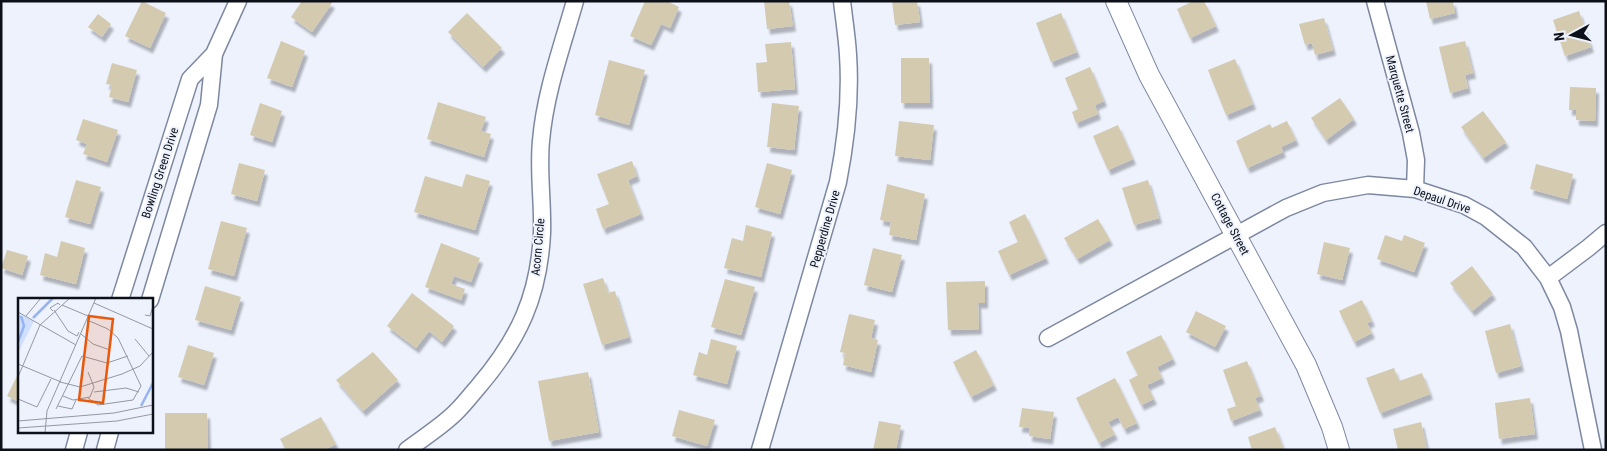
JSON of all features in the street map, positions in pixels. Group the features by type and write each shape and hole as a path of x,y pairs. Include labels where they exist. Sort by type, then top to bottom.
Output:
{"street":[{"name":"Bowling Green Drive","path":"151,298 209,105 214,54 238,1"},
{"name":"Acorn Circle","path":"407,450 458,410 498,364 522,322 538,270 542,233 541,144 544,113 547,96 575,1"},
{"name":"Pepperdine Drive","path":"760,450 838,182 844,153 848,112 848,56 842,1"},
{"name":"Cottage Street","path":"1116,1 1149,75 1306,365 1332,427 1339,450"},
{"name":"Marquette Street","path":"1375,1 1411,133 1416,160 1415,189"},
{"name":"Bowling Green Drive","path":"121,298 190,79 214,54"},
{"name":"Depaul Drive","path":"1048,338 1286,208 1323,193 1368,185 1415,189 1464,205 1486,217 1524,247 1548,278 1562,307 1569,331 1593,450"},
{"path":"1548,278 1606,232"},
{"path":"74,450 78,434"},
{"path":"105,450 109,434"}],"building":[{"path":"142,1 166,13 150,48 125,36"},
{"path":"302,1 329,1 332,3 312,32 291,17"},
{"path":"645,1 667,1 679,7 670,28 661,24 651,45 630,36"},
{"path":"764,1 789,1 793,26 767,29"},
{"path":"892,1 917,1 920,22 895,25"},
{"path":"1193,1 1204,1 1216,26 1190,38 1177,9"},
{"path":"1426,1 1453,1 1455,13 1430,19"},
{"path":"1579,11 1591,47 1565,56 1553,20"},
{"path":"467,13 502,48 483,67 448,32"},
{"path":"1061,13 1077,52 1051,62 1036,23"},
{"path":"98,14 111,24 102,37 88,27"},
{"path":"1324,18 1333,50 1315,55 1312,43 1305,45 1299,24"},
{"path":"281,41 305,51 292,87 267,78"},
{"path":"1465,41 1473,73 1465,75 1468,88 1450,93 1439,47"},
{"path":"791,42 795,89 758,92 756,63 767,62 765,44"},
{"path":"901,58 929,58 930,103 901,103"},
{"path":"1235,59 1253,104 1226,115 1208,70"},
{"path":"609,60 645,70 629,125 595,115"},
{"path":"112,63 137,70 128,102 109,97 112,85 106,84"},
{"path":"1090,67 1104,101 1095,105 1098,114 1076,123 1072,112 1078,109 1065,78"},
{"path":"1570,87 1596,88 1595,121 1576,120 1576,110 1569,110"},
{"path":"1340,98 1354,119 1326,140 1311,118"},
{"path":"438,102 486,117 481,131 491,134 484,157 427,139"},
{"path":"260,103 282,111 272,142 250,135"},
{"path":"772,103 799,106 794,150 767,147"},
{"path":"1483,111 1506,142 1483,158 1461,127"},
{"path":"83,119 118,130 107,162 83,154 87,144 76,140"},
{"path":"899,121 934,125 930,160 895,156"},
{"path":"1287,121 1296,140 1281,147 1283,152 1247,168 1236,141 1270,124 1272,128"},
{"path":"1118,125 1133,159 1108,170 1093,136"},
{"path":"632,161 637,176 628,180 641,214 603,229 596,209 609,204 597,174"},
{"path":"239,163 265,170 257,201 231,194"},
{"path":"767,163 792,170 780,214 755,207"},
{"path":"1536,164 1573,174 1567,199 1530,189"},
{"path":"466,174 490,181 475,230 414,212 425,176 462,187"},
{"path":"76,180 101,187 90,224 65,217"},
{"path":"1148,180 1159,218 1134,225 1122,188"},
{"path":"887,184 925,194 916,240 889,235 891,222 880,220"},
{"path":"1025,214 1046,258 1009,275 998,251 1018,242 1009,222"},
{"path":"1098,219 1110,240 1077,259 1064,238"},
{"path":"221,221 247,228 234,276 208,269"},
{"path":"746,225 772,232 761,277 724,268 732,238 743,241"},
{"path":"1385,235 1402,241 1404,235 1425,243 1414,272 1377,259"},
{"path":"61,241 85,248 76,284 40,275 45,253 57,257"},
{"path":"1324,242 1350,248 1342,280 1317,274"},
{"path":"441,243 480,258 471,282 454,276 451,284 465,289 461,300 425,287"},
{"path":"873,248 902,255 892,292 864,285"},
{"path":"7,250 28,256 22,275 1,268"},
{"path":"1472,266 1493,294 1472,311 1450,283"},
{"path":"603,278 608,293 615,291 629,337 602,345 583,284"},
{"path":"725,279 755,287 741,335 711,327"},
{"path":"985,281 985,303 978,303 979,329 948,330 946,282"},
{"path":"205,286 241,297 231,330 195,320"},
{"path":"412,293 454,326 442,342 429,331 416,348 387,326"},
{"path":"1362,300 1372,321 1367,323 1372,333 1354,342 1339,311"},
{"path":"1196,311 1226,326 1215,347 1186,332"},
{"path":"849,314 875,320 871,338 878,340 871,372 843,365 845,353 840,352"},
{"path":"1510,324 1521,366 1496,373 1485,331"},
{"path":"1161,335 1173,359 1157,367 1162,378 1147,385 1154,399 1141,405 1129,380 1138,375 1126,352"},
{"path":"711,339 737,346 727,384 693,375 699,352 707,355"},
{"path":"188,345 214,353 204,385 178,377"},
{"path":"976,350 994,385 971,397 953,362"},
{"path":"373,352 398,380 363,411 336,380"},
{"path":"1247,361 1261,396 1255,398 1260,410 1231,421 1227,409 1236,406 1223,370"},
{"path":"1394,368 1399,381 1422,373 1430,394 1380,413 1366,378"},
{"path":"588,372 599,432 549,441 538,381"},
{"path":"18,374 18,402 7,396"},
{"path":"1115,378 1137,423 1124,429 1118,417 1108,422 1115,434 1099,443 1076,398"},
{"path":"1530,398 1535,434 1499,439 1495,403"},
{"path":"1022,408 1054,412 1050,439 1029,436 1030,428 1019,427"},
{"path":"679,410 715,420 707,446 672,436"},
{"path":"165,413 207,413 208,450 165,450"},
{"path":"321,417 336,444 324,450 286,450 280,439"},
{"path":"879,421 901,425 896,450 873,450"},
{"path":"1421,422 1427,450 1398,450 1393,429"},
{"path":"1275,427 1284,450 1252,450 1248,437"}]}
